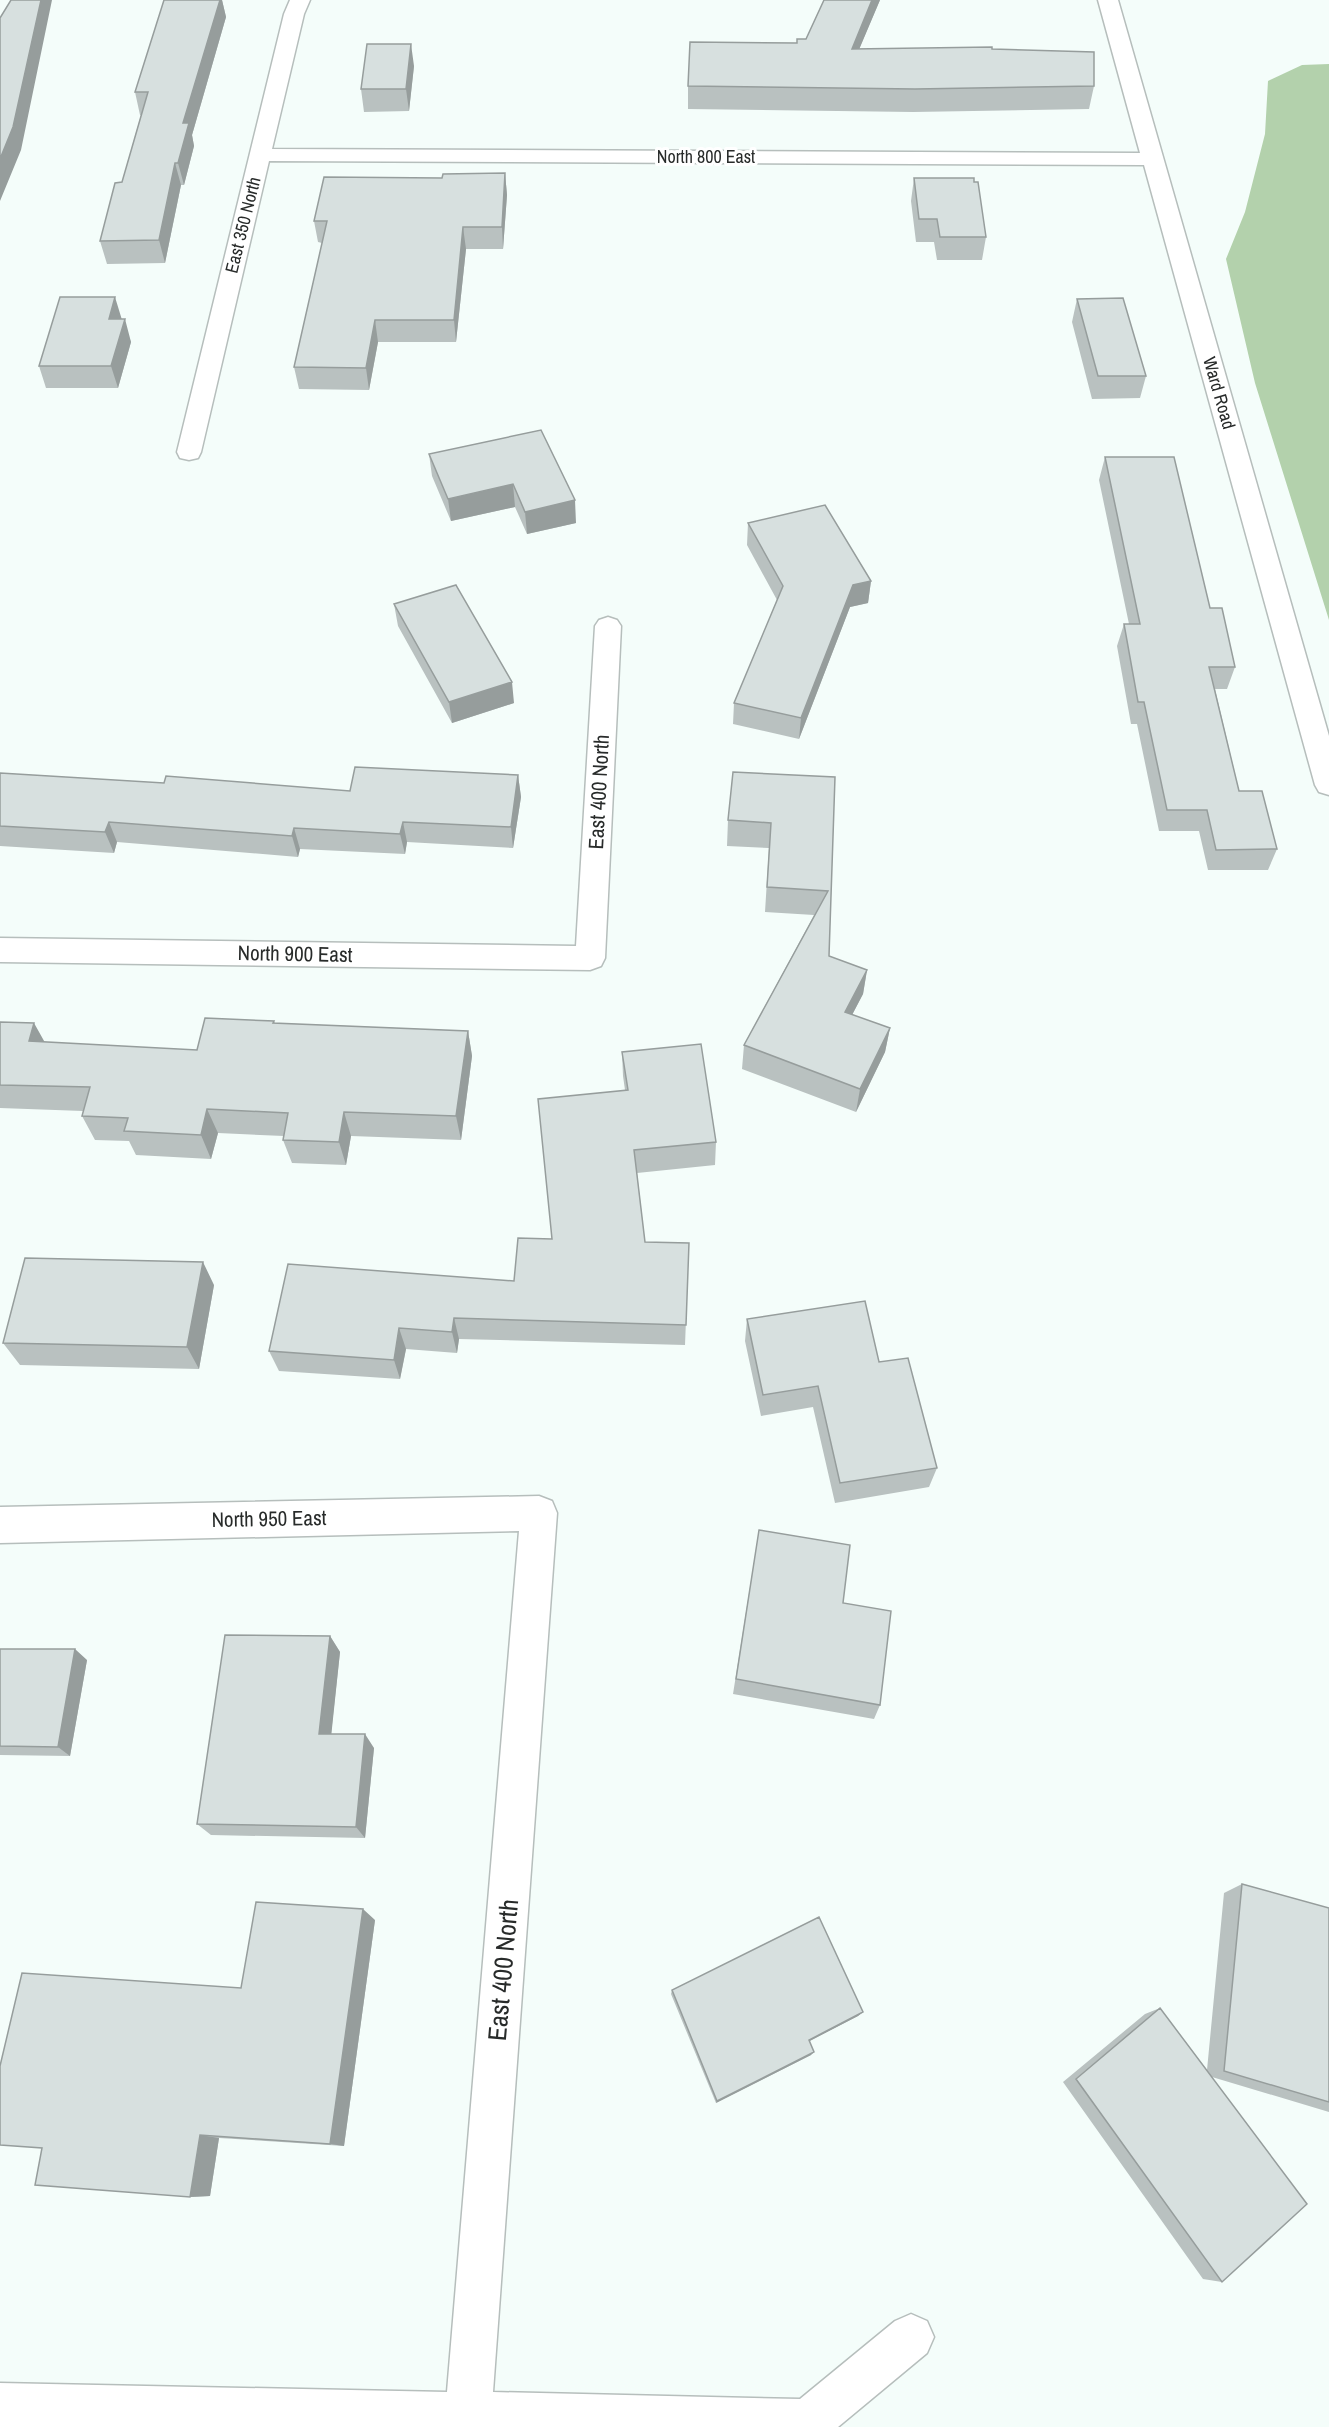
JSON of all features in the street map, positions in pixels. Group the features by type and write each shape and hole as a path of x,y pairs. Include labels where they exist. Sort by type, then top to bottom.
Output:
{"street":[{"name":"East 350 North","path":"189,452 294,14 300,0"},
{"name":"Ward Road","path":"1108,0 1329,785"},
{"name":"North 800 East","path":"260,155 1153,159"},
{"name":"East 400 North","path":"590,958 608,626"},
{"name":"North 900 East","path":"0,950 590,958"},
{"name":"East 400 North","path":"467,2421 539,1513"},
{"name":"North 950 East","path":"0,1526 539,1513"},
{"path":"0,2406 467,2421 808,2422 911,2337"}],"green space":[{"path":"1329,64 1329,620 1255,383 1226,259 1245,212 1265,134 1268,81 1302,65"}],"building":[{"path":"11,0 41,0 13,127 0,159 0,18"},
{"path":"164,0 220,0 183,123 189,123 178,163 175,163 159,240 100,241 115,183 122,182 148,92 135,92"},
{"path":"824,0 872,0 852,49 992,47 992,49 1094,52 1094,86 915,89 688,86 690,42 797,43 797,39 806,39"},
{"path":"367,44 411,44 406,89 361,89"},
{"path":"505,173 502,227 463,227 454,320 375,320 366,368 294,367 327,221 314,221 324,177 442,178 443,174"},
{"path":"914,178 974,178 974,182 978,182 986,237 940,237 937,219 919,219"},
{"path":"60,297 115,297 109,319 125,319 111,366 39,366"},
{"path":"1123,298 1146,376 1098,376 1077,299"},
{"path":"541,430 575,500 525,512 513,484 448,499 429,454"},
{"path":"1105,457 1174,457 1210,608 1222,608 1235,667 1209,667 1239,791 1262,791 1277,849 1216,850 1207,810 1167,810 1144,702 1138,702 1124,624 1140,624"},
{"path":"825,505 871,581 853,585 801,718 734,703 783,586 748,523"},
{"path":"456,585 512,682 449,702 394,604"},
{"path":"355,767 518,775 511,827 403,822 400,834 294,828 292,836 109,822 105,832 0,826 0,773 164,783 166,776 350,791"},
{"path":"733,772 835,777 829,956 867,970 845,1012 890,1028 860,1089 744,1045 828,891 767,887 771,823 728,820"},
{"path":"205,1018 468,1031 456,1116 344,1112 339,1142 283,1140 288,1113 207,1109 201,1135 124,1131 128,1118 82,1116 90,1087 0,1085 0,1022 34,1023 29,1041 197,1050"},
{"path":"701,1044 716,1142 634,1150 645,1242 689,1243 686,1325 454,1318 452,1332 399,1328 394,1360 269,1351 288,1264 514,1281 518,1238 552,1239 538,1099 628,1090 622,1052"},
{"path":"25,1258 203,1262 187,1347 3,1343"},
{"path":"865,1301 879,1362 908,1358 937,1468 840,1483 818,1386 763,1395 747,1319"},
{"path":"759,1530 850,1545 843,1603 891,1611 880,1705 736,1679"},
{"path":"225,1635 330,1636 319,1734 365,1734 356,1827 197,1824"},
{"path":"0,1649 75,1649 58,1747 0,1746"},
{"path":"1242,1884 1329,1908 1329,2102 1224,2071"},
{"path":"256,1902 363,1909 330,2144 200,2135 190,2197 35,2185 42,2148 0,2145 0,2066 22,1973 241,1988"},
{"path":"819,1917 863,2012 809,2040 814,2052 717,2101 672,1990"},
{"path":"1160,2008 1307,2204 1222,2282 1076,2079"}]}
